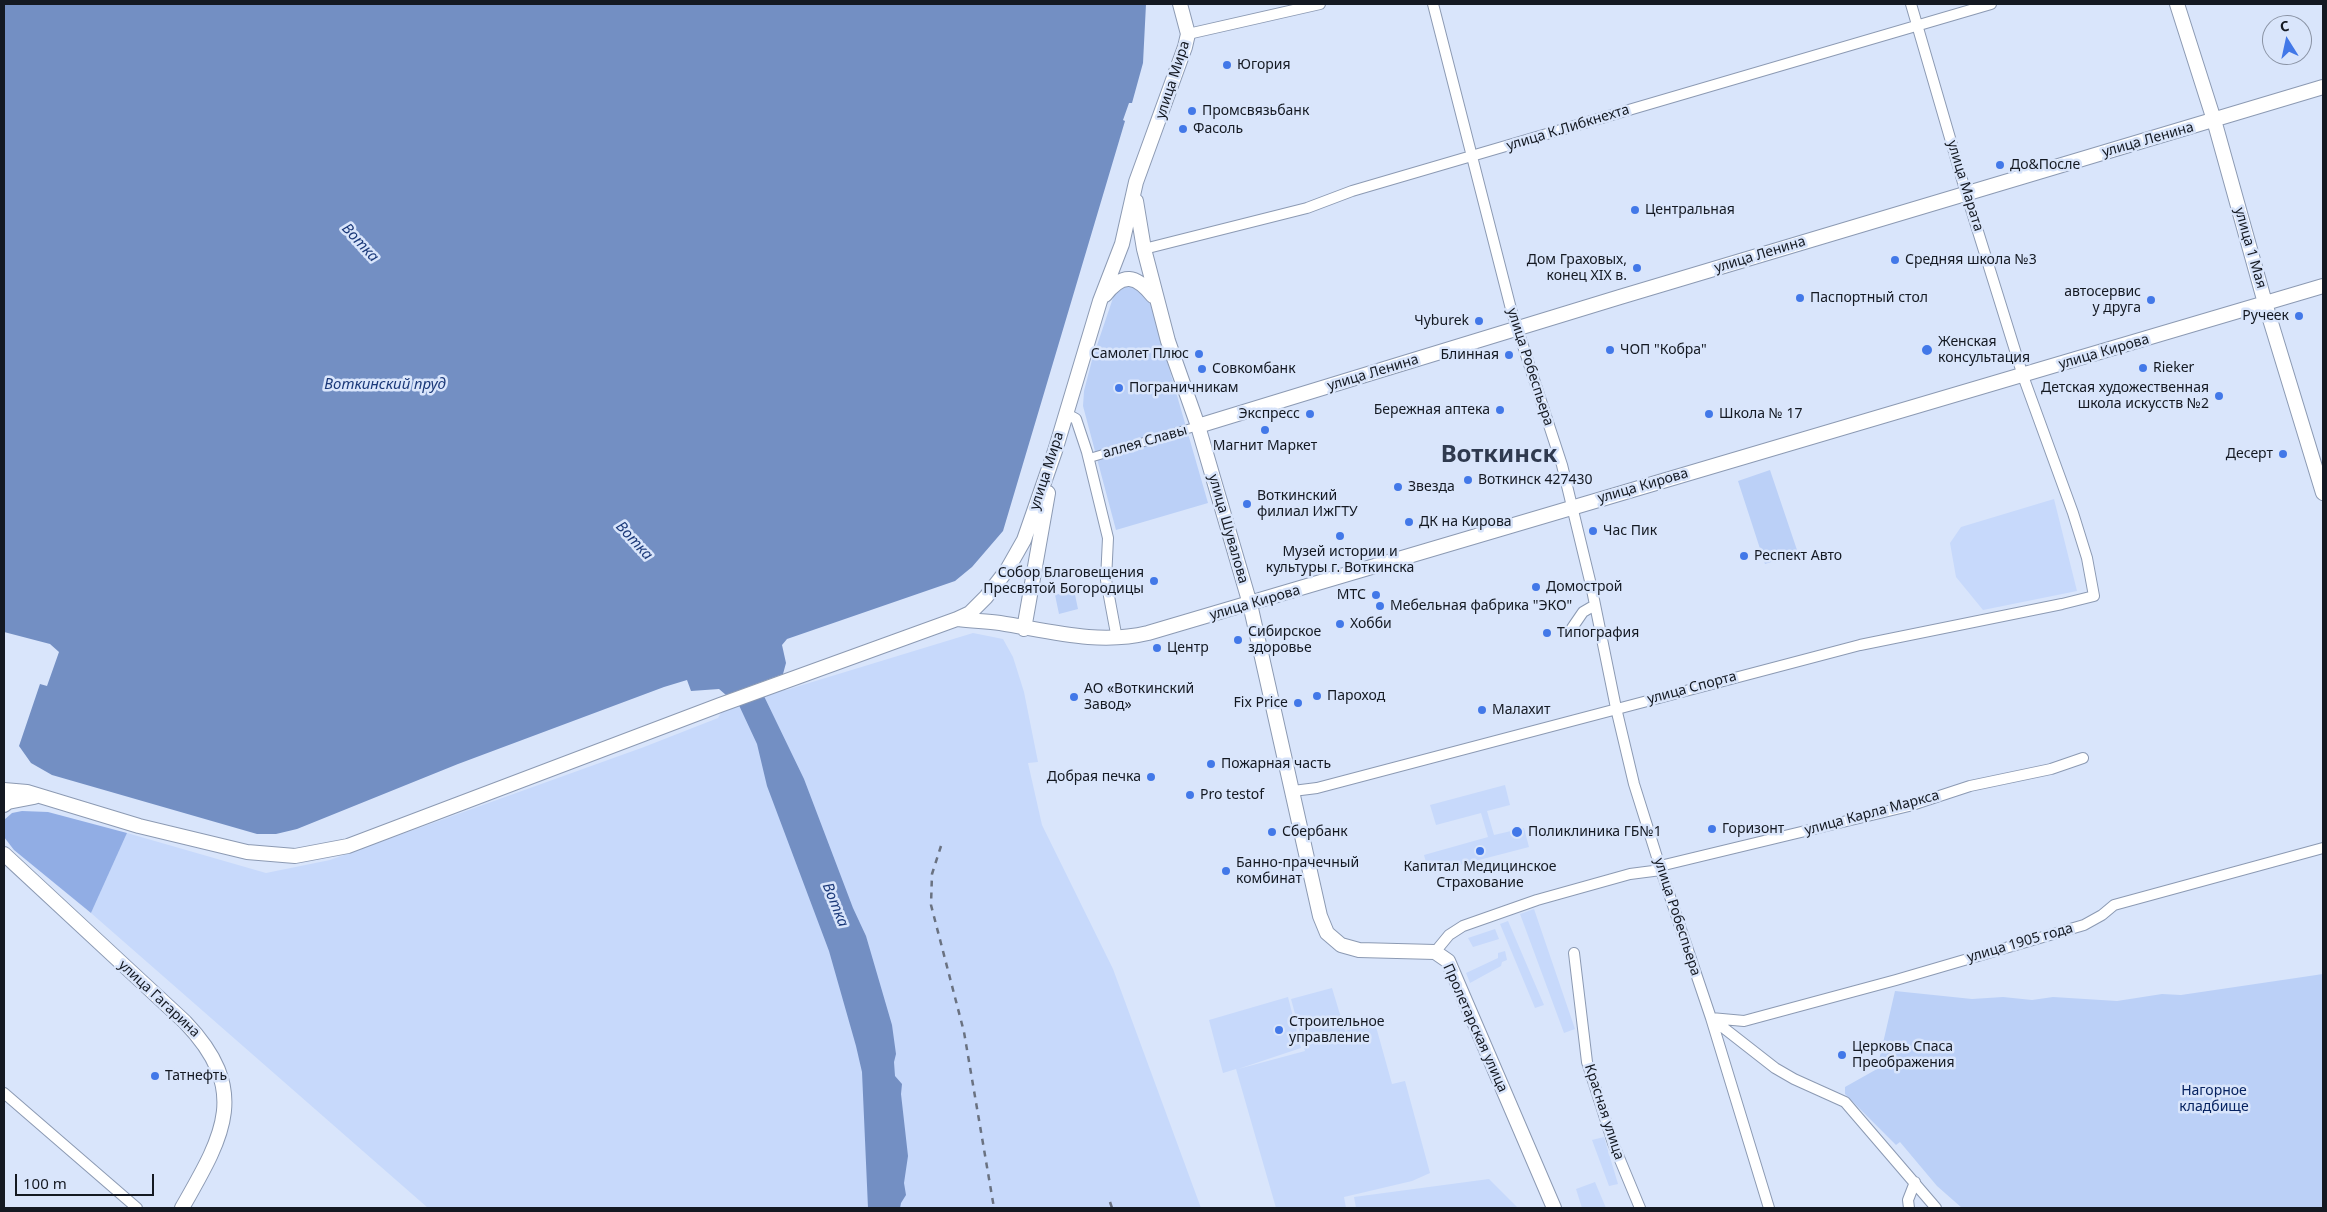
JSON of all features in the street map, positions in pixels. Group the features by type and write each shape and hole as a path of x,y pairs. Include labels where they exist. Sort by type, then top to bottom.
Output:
{"main road":[{"name":"улица Мира","path":"957,619 970,612 986,597 1016,556 1024,540 1055,451 1100,301 1122,244 1136,182 1180,65 1188,34 1180,4"},
{"name":"улица 1 Мая","path":"2177,4 2214,120 2265,303 2323,493"},
{"name":"улица Ленина","path":"1198,426 1966,193 2323,87"},
{"name":"улица Мира","path":"1136,182 1136,205 1156,300"},
{"name":"улица Мира","path":"1100,301 1111,287 1127,278 1136,279 1143,284 1156,300"},
{"name":"улица Кирова","path":"957,619 1000,623 1024,629 1099,639 1117,639 1148,633 2323,286"},
{"name":"улица Шувалова","path":"1156,300 1179,377 1198,426 1250,604 1293,792"},
{"path":"1024,629 1055,451"},
{"path":"4,790 21,791 41,796 139,826 238,850 272,856 313,854 348,846 720,705 957,619"},
{"name":"Пролетарская улица","path":"1293,792 1320,916 1327,933 1341,945 1359,950 1435,952 1450,965 1554,1208"},
{"path":"4,805 20,799 41,796"},
{"name":"улица Гагарина","path":"4,854 185,1022 205,1042 214,1059 225,1096 224,1118 209,1160 182,1208"}],"street":[{"path":"1188,34 1320,4"},
{"name":"улица Робеспьера","path":"1433,4 1518,328 1562,465 1634,784 1660,868 1711,1018 1769,1208"},
{"name":"улица Марата","path":"1912,4 1966,193 2023,376 2073,513 2087,558 2094,596"},
{"name":"улица К.Либкнехта","path":"1144,249 1307,208 1352,191 1991,4"},
{"path":"1065,413 1076,419 1087,452 1108,538 1106,580 1117,639"},
{"name":"аллея Славы","path":"1093,457 1198,426"},
{"name":"улица Спорта","path":"1293,792 1317,788 1860,645 2094,596"},
{"path":"1570,631 1583,612 1595,605"},
{"name":"улица Карла Маркса","path":"1435,952 1449,935 1463,926 1537,900 1630,874 1909,806 1970,786 2051,769 2083,758"},
{"name":"улица 1905 года","path":"1711,1018 1744,1021 1896,980 2084,925 2102,915 2114,905 2323,848"},
{"name":"Красная улица","path":"1574,954 1587,1062 1613,1143 1640,1208"},
{"path":"1711,1018 1774,1068 1845,1102 1936,1208"},
{"path":"4,1093 137,1208"},
{"path":"1909,1208 1908,1200 1914,1182"}],"shaded area":[{"path":"2054,499 2077,591 1983,610 1956,577 1950,543 1961,527"},
{"path":"973,633 1003,639 1013,657 1024,692 1038,762 1028,763 1042,825 1113,969 1201,1208 428,1208 91,913 127,833 266,873 330,860 644,747 718,718 725,706 767,690 786,690"},
{"name":"Поликлиника ГБ№1","path":"1505,785 1510,805 1487,811 1494,835 1524,828 1529,847 1429,873 1424,855 1488,837 1481,813 1436,825 1430,805"},
{"path":"22,811 48,812 127,833 91,913 14,850 4,837 4,820 12,813"},
{"path":"1534,909 1575,1029 1564,1033 1520,914"},
{"path":"1508,921 1544,1005 1535,1008 1500,924"},
{"path":"1495,929 1499,939 1473,947 1468,938"},
{"path":"1505,951 1507,960 1502,962 1501,966 1470,983 1466,973 1498,958 1498,953"},
{"path":"1332,988 1345,1031 1375,1023 1392,1084 1405,1081 1430,1173 1412,1181 1344,1197 1346,1208 1276,1208 1236,1069 1223,1073 1209,1020 1288,997 1301,1048 1238,1069 1305,1051 1291,999"},
{"path":"1604,1137 1618,1184 1609,1186 1592,1140"},
{"path":"1489,1179 1518,1208 1356,1208 1354,1197"},
{"path":"1595,1182 1606,1208 1582,1208 1576,1189"}],"green space":[{"path":"1133,281 1148,295 1208,503 1116,530 1083,406 1084,391 1092,360 1114,295"},
{"path":"1770,470 1798,553 1765,564 1738,481"},
{"path":"1074,590 1078,609 1059,614 1055,595"},
{"name":"Нагорное кладбище","path":"2323,974 2323,1208 1962,1208 1937,1186 1900,1142 1896,1145 1845,1094 1845,1087 1877,1069 1895,991 1972,999 2003,997 2032,1000 2053,997 2117,1001 2162,994 2181,995"}],"water":[{"name":"Воткинский пруд","path":"4,4 1146,4 1143,63 1132,103 1129,103 1123,120 1125,121 1003,531 972,567 955,581 787,639 782,645 786,663 783,674 726,695 719,689 691,691 687,680 458,764 297,829 276,834 257,834 52,775 31,763 19,746 40,684 47,686 59,652 50,644 4,632"},
{"name":"Вотка","path":"762,692 804,779 853,908 866,936 892,1025 896,1054 894,1062 895,1076 902,1084 901,1094 908,1156 904,1183 906,1195 900,1208 868,1208 862,1072 856,1046 829,951 767,786 757,744 737,701"}],"railway":[{"path":"941,846 932,874 931,905 964,1032 994,1208"},
{"path":"1110,1202 1112,1208"}],"place":[{"name":"Югория","path":"1227,65"},
{"name":"Промсвязьбанк","path":"1192,111"},
{"name":"Фасоль","path":"1183,129"},
{"name":"До&После","path":"2000,165"},
{"name":"Центральная","path":"1635,210"},
{"name":"Средняя школа №3","path":"1895,260"},
{"name":"Дом Граховых, конец XIX в.","path":"1637,268"},
{"name":"Паспортный стол","path":"1800,298"},
{"name":"автосервис у друга","path":"2151,300"},
{"name":"Ручеек","path":"2299,316"},
{"name":"Чуburek","path":"1479,321"},
{"name":"ЧОП \"Кобра\"","path":"1610,350"},
{"name":"Женская консультация","path":"1927,350"},
{"name":"Самолет Плюс","path":"1199,354"},
{"name":"Блинная","path":"1509,355"},
{"name":"Rieker","path":"2143,368"},
{"name":"Совкомбанк","path":"1202,369"},
{"name":"Пограничникам","path":"1119,388"},
{"name":"Детская художественная школа искусств №2","path":"2219,396"},
{"name":"Бережная аптека","path":"1500,410"},
{"name":"Экспресс","path":"1310,414"},
{"name":"Школа № 17","path":"1709,414"},
{"name":"Магнит Маркет","path":"1265,430"},
{"name":"Десерт","path":"2283,454"},
{"name":"Воткинск 427430","path":"1468,480"},
{"name":"Звезда","path":"1398,487"},
{"name":"Воткинский филиал ИжГТУ","path":"1247,504"},
{"name":"ДК на Кирова","path":"1409,522"},
{"name":"Час Пик","path":"1593,531"},
{"name":"Музей истории и культуры г. Воткинска","path":"1340,536"},
{"name":"Респект Авто","path":"1744,556"},
{"name":"Собор Благовещения Пресвятой Богородицы","path":"1154,581"},
{"name":"Домострой","path":"1536,587"},
{"name":"МТС","path":"1376,595"},
{"name":"Мебельная фабрика \"ЭКО\"","path":"1380,606"},
{"name":"Хобби","path":"1340,624"},
{"name":"Типография","path":"1547,633"},
{"name":"Сибирское здоровье","path":"1238,640"},
{"name":"Центр","path":"1157,648"},
{"name":"Пароход","path":"1317,696"},
{"name":"АО «Воткинский Завод»","path":"1074,697"},
{"name":"Fix Price","path":"1298,703"},
{"name":"Малахит","path":"1482,710"},
{"name":"Пожарная часть","path":"1211,764"},
{"name":"Добрая печка","path":"1151,777"},
{"name":"Pro testof","path":"1190,795"},
{"name":"Горизонт","path":"1712,829"},
{"name":"Сбербанк","path":"1272,832"},
{"name":"Поликлиника ГБ№1","path":"1517,832"},
{"name":"Капитал Медицинское Страхование","path":"1480,851"},
{"name":"Банно-прачечный комбинат","path":"1226,871"},
{"name":"Строительное управление","path":"1279,1030"},
{"name":"Церковь Спаса Преображения","path":"1842,1055"},
{"name":"Татнефть","path":"155,1076"}],"district":[{"name":"Воткинск","path":"1499,455"}]}
